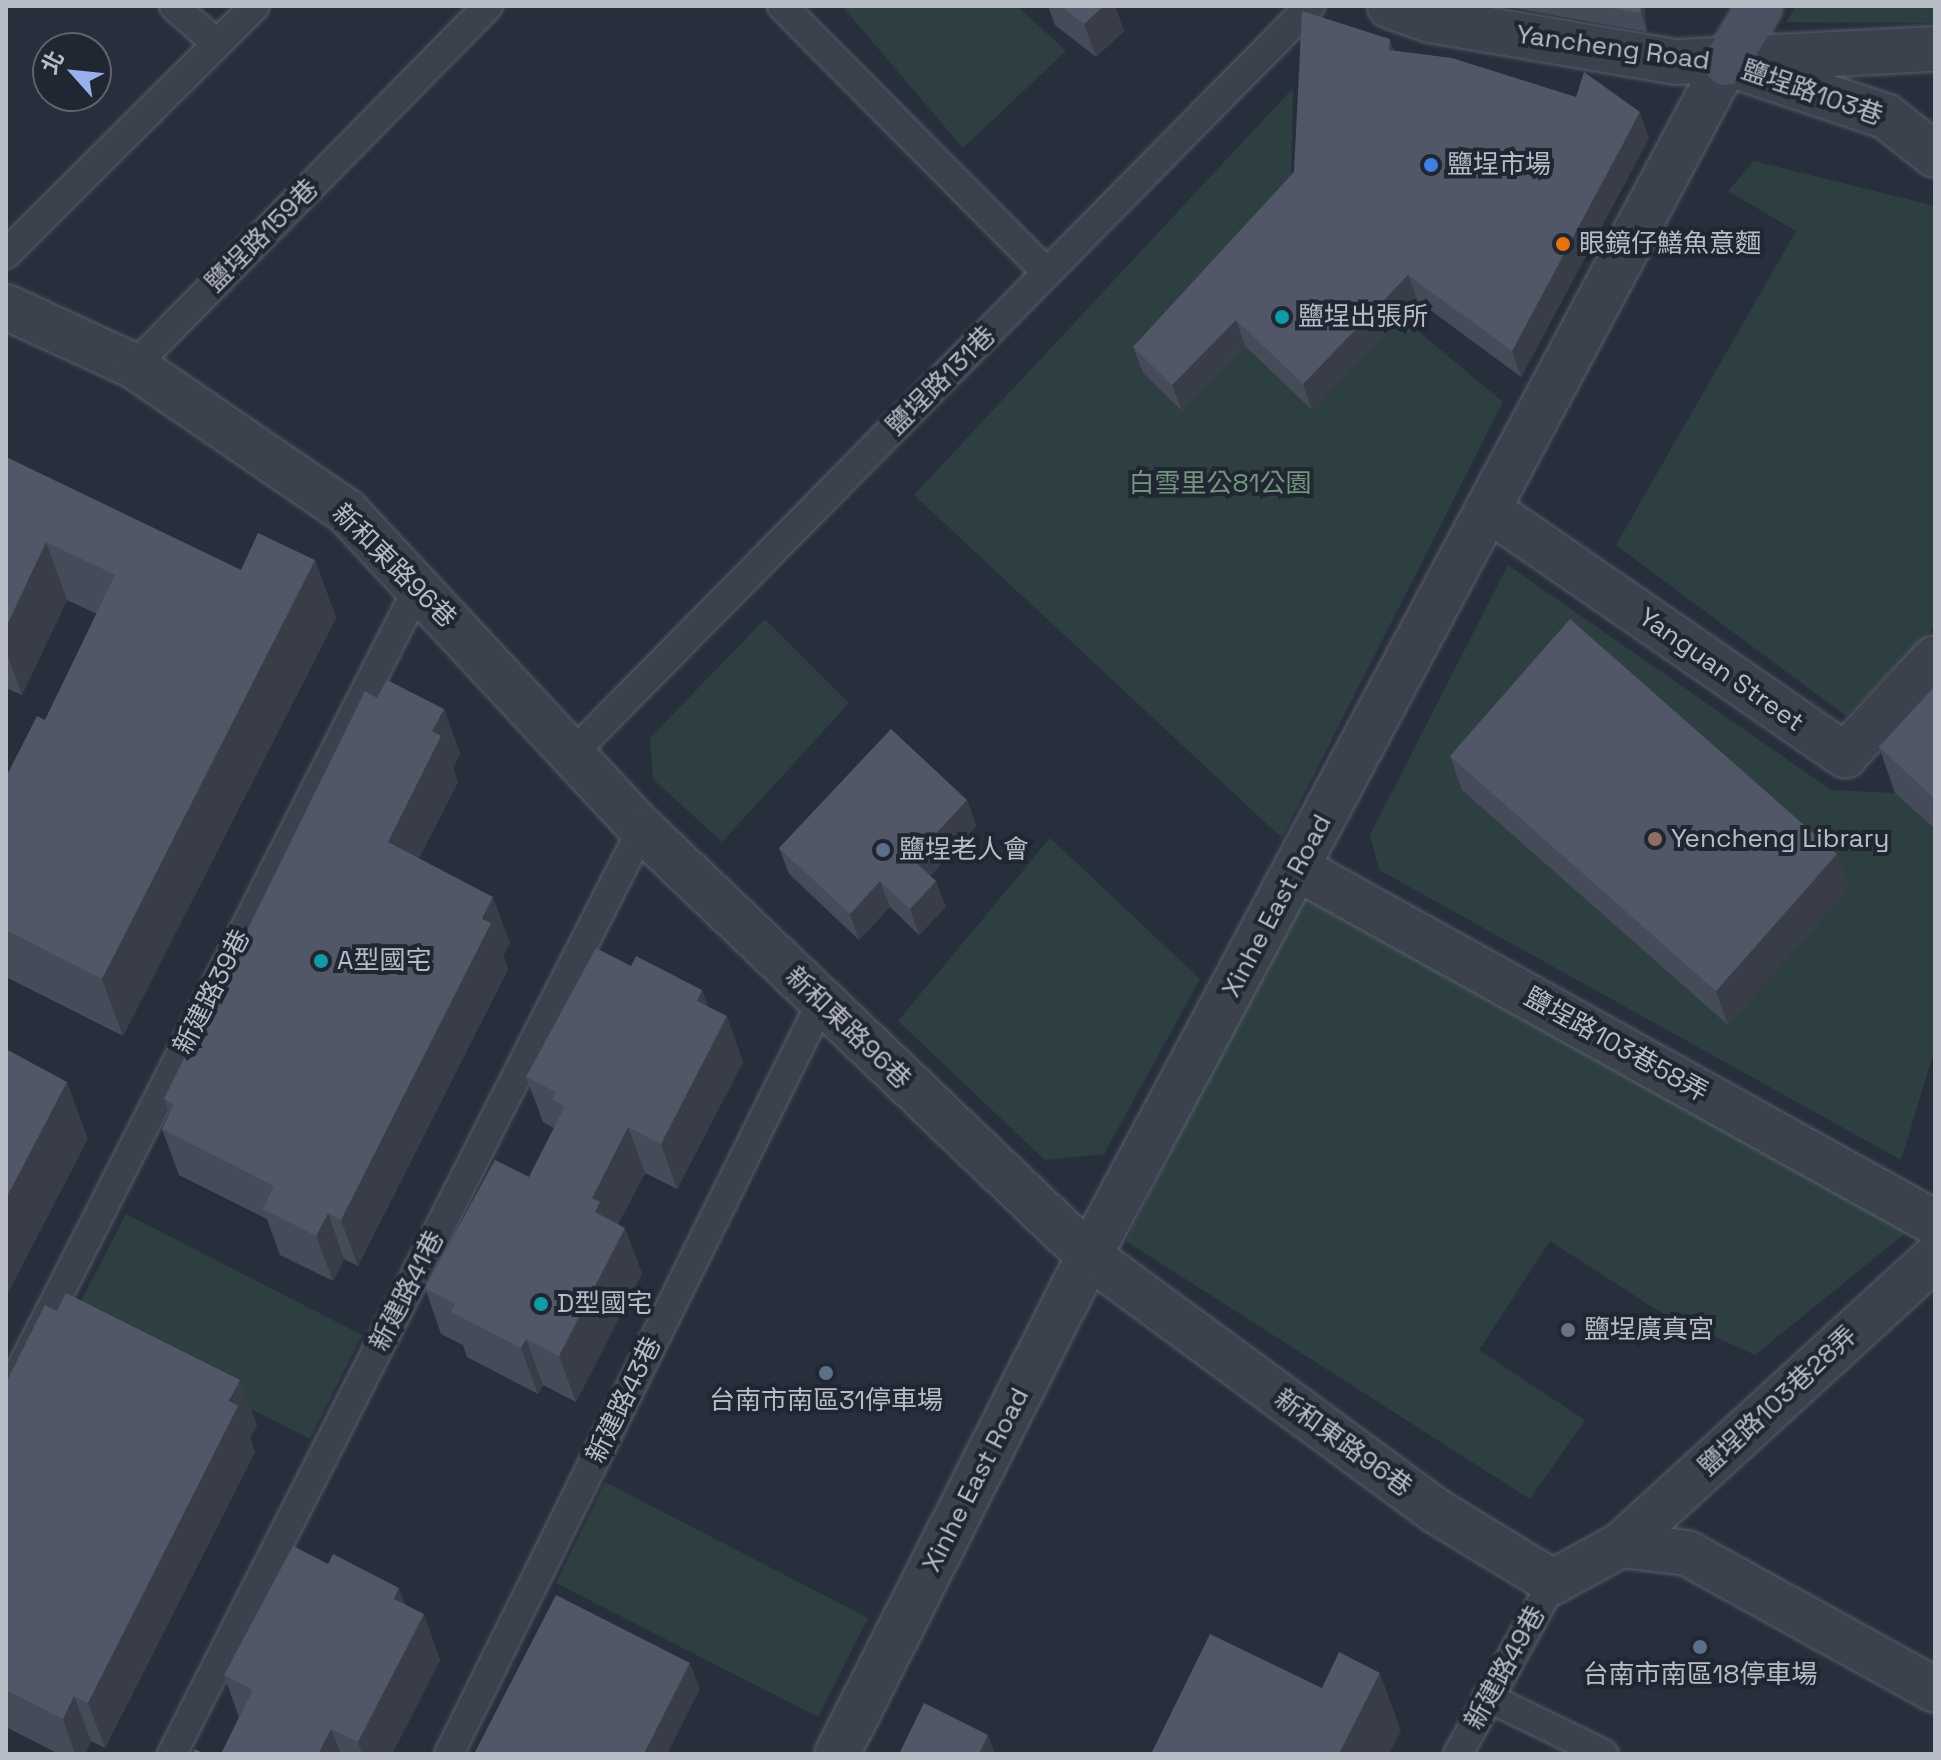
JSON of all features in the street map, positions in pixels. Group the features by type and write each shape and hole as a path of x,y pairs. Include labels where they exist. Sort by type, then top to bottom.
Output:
{"street":[{"name":"Yancheng Road","path":"1390,6 1567,45 1726,63 1935,49"},
{"path":"1726,63 1760,6"},
{"name":"鹽埕路103巷","path":"1726,63 1887,117 1935,155"},
{"name":"Xinhe East Road","path":"837,1754 1089,1256 1726,63"},
{"path":"6,307 134,366"},
{"name":"新和東路96巷","path":"134,366 346,511 419,586 570,756 642,829 1089,1256 1436,1511 1553,1582"},
{"name":"Yanguan Street","path":"1488,509 1845,755 1935,658"},
{"name":"鹽埕路103巷58弄","path":"1297,868 1935,1223"},
{"name":"鹽埕路103巷28弄","path":"1621,1545 1935,1257"},
{"path":"1553,1582 1621,1545 1687,1553 1935,1690"}],"lane":[{"path":"174,6 217,44"},
{"path":"6,254 255,6"},
{"name":"鹽埕路159巷","path":"134,366 488,6"},
{"path":"782,6 1047,273"},
{"name":"鹽埕路131巷","path":"570,756 1310,6"},
{"name":"新建路39巷","path":"6,1398 419,586"},
{"name":"新建路41巷","path":"172,1754 642,829"},
{"name":"新建路43巷","path":"449,1754 821,1003"},
{"name":"新建路49巷","path":"1458,1754 1553,1582"},
{"path":"1487,1697 1604,1754"}],"green space":[{"path":"842,6 1017,6 1066,51 963,148"},
{"path":"1796,6 1935,6 1935,23 1786,22"},
{"name":"白雪里公81公園","path":"1293,88 1290,224 1503,402 1282,838 914,495"},
{"path":"1754,161 1935,206 1935,627 1846,716 1616,545 1796,231 1728,191"},
{"path":"1508,565 1831,790 1895,793 1935,829 1935,1048 1901,1160 1379,870 1370,835"},
{"path":"765,619 849,703 722,842 653,779 650,738"},
{"path":"1050,838 1200,979 1104,1154 1045,1160 898,1021"},
{"path":"1306,881 1909,1230 1755,1355 1657,1310 1550,1241 1479,1350 1585,1420 1530,1499 1126,1241"},
{"path":"126,1214 362,1335 310,1439 72,1318"},
{"path":"605,1482 868,1618 818,1717 556,1583"}],"building":[{"path":"1061,6 1104,6 1084,24"},
{"path":"1601,6 1640,6 1641,13"},
{"path":"1302,11 1390,39 1389,50 1452,58 1576,97 1584,72 1640,112 1512,351 1408,275 1303,384 1236,320 1172,385 1133,347 1294,172"},
{"path":"6,457 241,570 258,533 315,560 102,979 6,930 6,777 37,716 45,720 115,575 46,542 6,627"},
{"name":"Yencheng Library","path":"1570,619 1837,854 1716,991 1450,756"},
{"path":"387,680 444,709 432,731 441,736 388,842 493,897 482,919 491,923 341,1220 328,1213 316,1236 263,1209 274,1186 162,1129 174,1104 164,1099 365,691 377,698"},
{"path":"1935,686 1935,799 1879,747"},
{"name":"鹽埕老人會","path":"891,729 967,800 912,859 936,881 910,909 880,881 850,914 779,848"},
{"path":"596,948 631,966 636,956 702,990 697,1001 727,1016 661,1144 628,1127 592,1198 600,1202 595,1212 625,1228 559,1356 526,1339 521,1348 451,1312 455,1304 425,1288 495,1160 529,1177 565,1106 552,1100 556,1092 526,1077"},
{"path":"6,1049 67,1082 6,1199"},
{"path":"66,1293 240,1380 229,1401 238,1406 88,1703 74,1696 63,1719 6,1690 6,1383 45,1305 57,1311"},
{"path":"293,1546 328,1564 333,1554 399,1588 394,1599 424,1614 358,1742 331,1729 318,1754 221,1754 253,1690 224,1675"},
{"path":"556,1595 690,1663 644,1754 474,1754"},
{"path":"1210,1634 1322,1688 1339,1652 1380,1673 1339,1754 1151,1754"},
{"path":"924,1703 988,1735 979,1754 899,1754"}],"place":[{"name":"鹽埕市場","path":"1431,165"},
{"name":"眼鏡仔鱔魚意麵","path":"1563,244"},
{"name":"鹽埕出張所","path":"1282,317"},
{"name":"Yencheng Library","path":"1655,839"},
{"name":"鹽埕老人會","path":"883,850"},
{"name":"A型國宅","path":"321,961"},
{"name":"D型國宅","path":"541,1304"},
{"name":"鹽埕廣真宮","path":"1568,1330"},
{"name":"台南市南區31停車場","path":"826,1373"},
{"name":"台南市南區18停車場","path":"1700,1647"}]}
